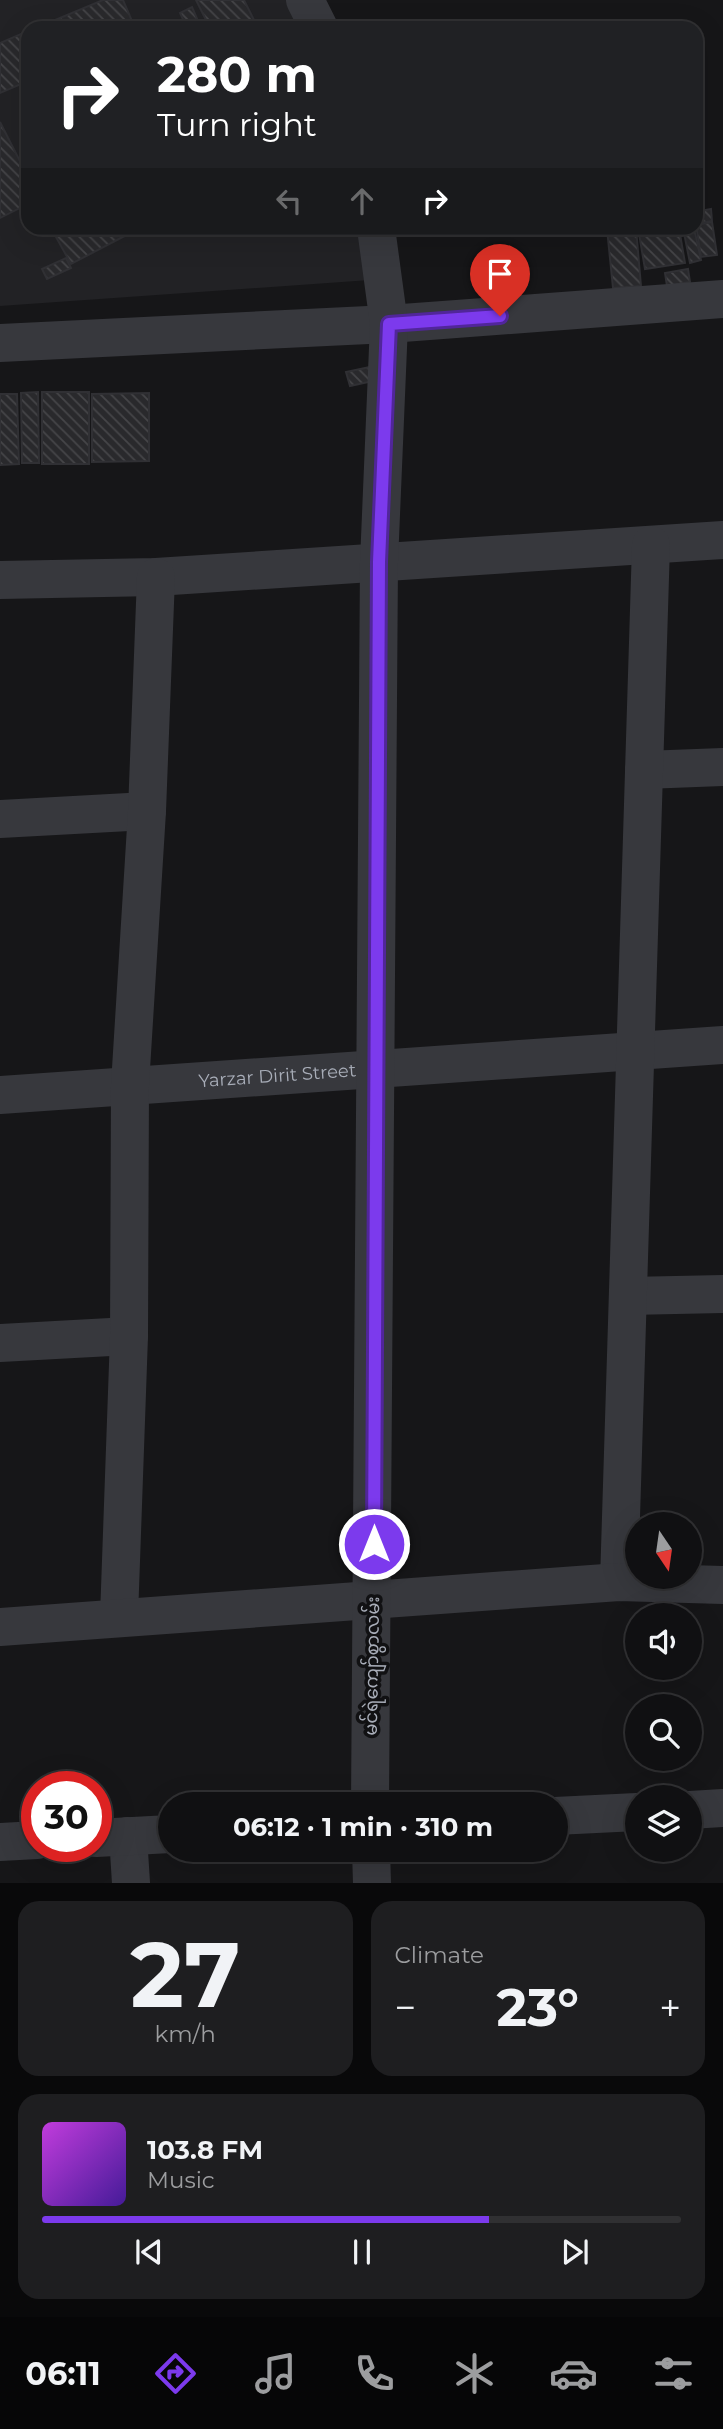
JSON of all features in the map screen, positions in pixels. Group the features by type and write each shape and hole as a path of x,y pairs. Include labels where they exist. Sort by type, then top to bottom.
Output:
{"street":[{"path":"306,0 316,21"},
{"name":"မင်ရဲကျော်စွာလမ်း","path":"370,1792 379,562 389,324 377,235"},
{"path":"0,343 389,324 723,299"},
{"path":"0,580 156,577 723,540"},
{"path":"619,1582 651,545"},
{"path":"119,1617 129,1336 130,1086 147,811 156,577"},
{"path":"644,771 723,767"},
{"path":"0,819 147,811"},
{"name":"Yarzar Dirit Street","path":"0,1095 723,1045"},
{"path":"628,1296 723,1294"},
{"path":"0,1343 129,1336"},
{"path":"0,1627 619,1582 723,1584"},
{"path":"702,1809 723,1808"},
{"path":"568,1815 625,1813"},
{"path":"131,1883 112,1837 158,1835"},
{"path":"0,1842 21,1841"},
{"path":"371,1862 372,1883"}],"shaded area":[{"path":"0,0 304,0 314,21 21,21 21,235 376,235 384,279 0,306"}],"building":[{"path":"103,0 123,0 132,21 53,21"},
{"path":"196,0 244,0 254,21 206,21"},
{"path":"192,7 198,21 184,21 180,13"},
{"path":"21,34 21,84 0,93 0,43"},
{"path":"0,122 21,163 21,208 0,218"},
{"path":"711,209 712,221 703,223 703,210"},
{"path":"712,222 717,255 701,257 698,235 703,235 703,224"},
{"path":"55,235 127,235 71,264"},
{"path":"608,235 637,235 641,286 613,288"},
{"path":"639,235 680,235 685,263 645,269"},
{"path":"684,235 696,235 701,260 690,263"},
{"path":"66,258 71,268 47,279 42,269"},
{"path":"688,269 690,282 667,286 665,273"},
{"path":"370,367 373,381 350,386 346,372"},
{"path":"38,392 39,463 22,463 21,393"},
{"path":"42,392 89,392 89,464 42,464"},
{"path":"149,393 149,461 92,462 92,394"},
{"path":"0,394 17,394 19,464 0,465"}],"route":[{"path":"374,1544 379,562 389,324 500,316"}]}
